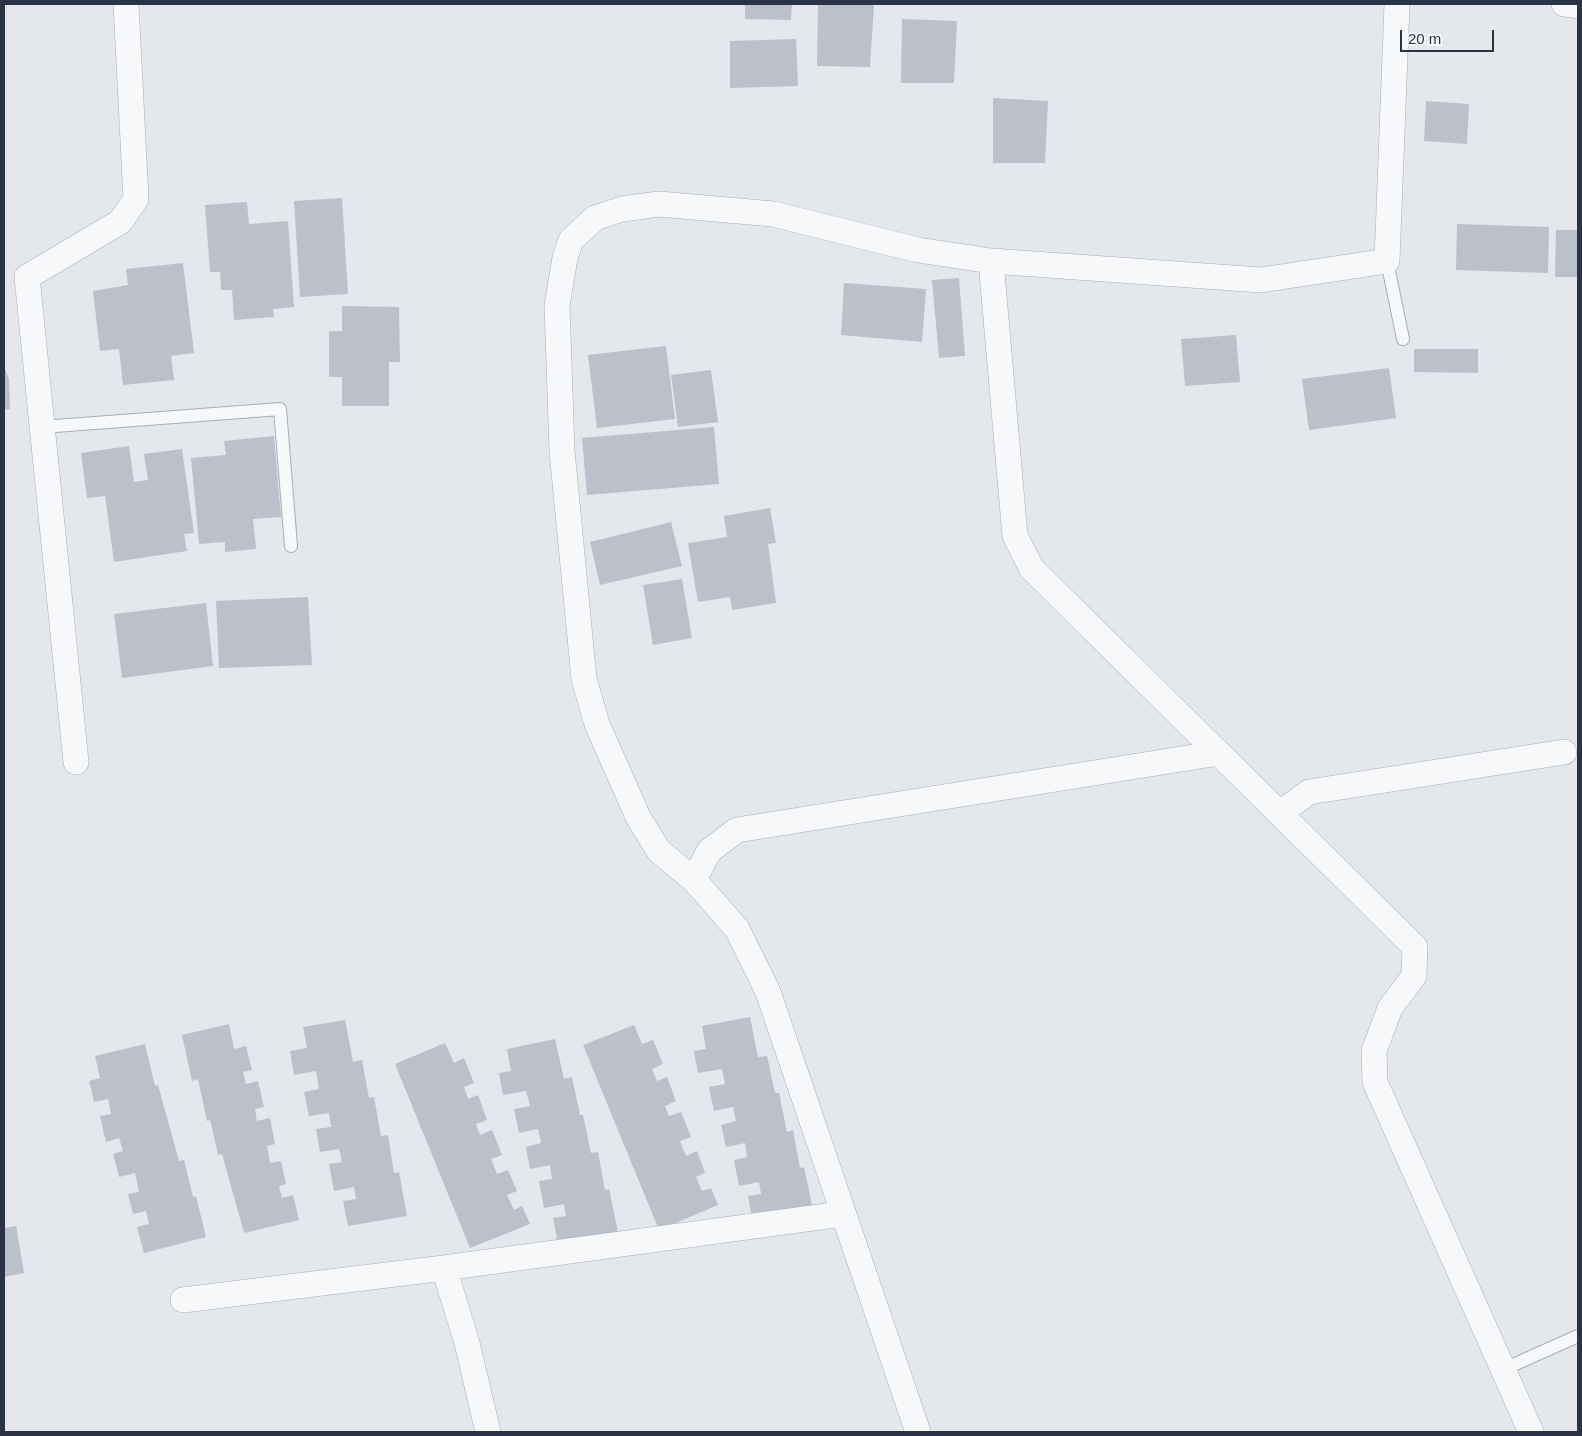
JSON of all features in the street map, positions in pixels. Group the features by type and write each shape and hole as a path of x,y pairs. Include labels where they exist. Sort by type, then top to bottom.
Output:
{"street":[{"path":"76,762 27,277 120,222 136,199 126,4"},
{"path":"918,1432 842,1214 768,992 737,929 694,880 659,851 638,817 597,724 584,679 562,451 557,315 564,258 571,240 595,218 622,208 659,204 773,214 918,250 991,261 1261,280 1387,261 1396,4"},
{"path":"1564,4 1578,6"},
{"path":"991,261 1015,536 1032,569 1415,947 1414,976 1390,1008 1374,1051 1375,1082 1504,1369 1530,1432"},
{"path":"1280,813 1309,792 1564,752"},
{"path":"694,880 709,850 737,830 1219,753"},
{"path":"183,1300 444,1268 842,1214"},
{"path":"444,1268 468,1343 488,1432"}],"lane":[{"path":"1387,261 1403,340"},
{"path":"42,427 280,408 291,546"},
{"path":"1504,1369 1578,1336"}],"building":[{"path":"745,4 792,4 791,20 745,19"},
{"path":"818,4 874,4 870,67 817,66"},
{"path":"902,19 957,21 954,83 901,83"},
{"path":"796,39 798,86 730,88 730,41"},
{"path":"993,98 1048,101 1045,163 993,163"},
{"path":"1426,101 1469,104 1467,144 1424,141"},
{"path":"342,198 348,294 300,297 294,201"},
{"path":"247,202 249,224 288,221 294,307 273,309 274,317 234,320 232,290 221,290 220,272 210,272 205,205"},
{"path":"1457,224 1549,227 1548,273 1456,270"},
{"path":"1556,230 1578,230 1578,277 1555,277"},
{"path":"183,263 194,353 171,356 174,380 123,385 119,349 100,351 93,291 128,285 126,269"},
{"path":"959,278 965,356 939,358 932,280"},
{"path":"844,283 926,289 922,342 841,335"},
{"path":"342,306 399,307 400,362 389,362 389,406 342,406 342,377 329,377 329,331 342,331"},
{"path":"1236,335 1240,382 1185,386 1181,339"},
{"path":"666,346 675,419 597,428 588,355"},
{"path":"1414,349 1478,349 1478,373 1414,372"},
{"path":"4,366 9,379 10,409 4,410"},
{"path":"1389,368 1396,418 1309,430 1302,379"},
{"path":"711,370 718,422 678,427 671,375"},
{"path":"714,427 719,484 587,495 582,438"},
{"path":"274,436 281,517 253,519 256,549 225,552 225,542 199,544 191,458 226,455 224,441"},
{"path":"129,446 134,482 148,480 144,454 182,449 194,533 184,534 187,551 114,562 105,496 87,498 81,453"},
{"path":"770,508 776,543 768,544 776,603 732,610 730,597 698,602 688,543 727,537 724,516"},
{"path":"671,522 682,566 600,585 590,542"},
{"path":"682,579 692,638 653,645 643,585"},
{"path":"308,597 312,665 219,668 216,601"},
{"path":"206,603 213,666 122,678 114,614"},
{"path":"750,1017 758,1057 767,1056 775,1093 779,1093 787,1132 793,1130 800,1168 804,1167 813,1210 753,1222 748,1196 761,1194 759,1182 739,1186 734,1160 747,1157 745,1143 726,1147 721,1125 736,1121 733,1107 714,1111 709,1087 725,1084 722,1069 698,1073 694,1051 706,1049 702,1026"},
{"path":"345,1020 353,1062 362,1060 369,1098 374,1097 381,1136 388,1135 394,1173 399,1172 407,1216 348,1226 343,1201 356,1199 354,1187 334,1191 329,1164 342,1162 339,1149 320,1152 316,1129 331,1127 329,1113 309,1116 304,1092 319,1089 316,1071 294,1075 290,1051 307,1048 303,1027"},
{"path":"229,1024 234,1049 246,1046 252,1070 243,1072 246,1084 258,1081 264,1107 255,1109 257,1121 270,1118 275,1144 267,1146 270,1163 281,1161 286,1184 279,1186 282,1198 293,1195 299,1220 244,1233 222,1154 218,1155 210,1120 207,1121 198,1079 192,1081 182,1035"},
{"path":"634,1025 642,1044 653,1040 663,1064 652,1069 657,1081 667,1077 676,1101 665,1106 669,1116 681,1112 691,1137 680,1141 686,1156 697,1151 705,1173 696,1177 702,1191 711,1188 718,1205 659,1230 583,1045"},
{"path":"555,1039 564,1079 572,1077 591,1153 598,1152 605,1190 609,1189 618,1232 558,1244 553,1218 566,1216 564,1204 544,1208 539,1181 552,1179 550,1165 530,1169 526,1147 541,1143 538,1129 519,1133 514,1109 530,1106 526,1091 503,1095 499,1073 511,1071 507,1049"},
{"path":"445,1043 454,1063 464,1058 474,1083 464,1087 468,1099 478,1095 487,1120 476,1124 480,1135 492,1130 502,1155 491,1159 497,1174 508,1170 517,1191 507,1195 514,1210 522,1206 530,1224 470,1248 395,1064"},
{"path":"145,1044 155,1086 158,1085 179,1161 184,1160 193,1197 196,1196 206,1237 144,1253 137,1227 149,1224 146,1211 133,1214 128,1194 139,1192 135,1173 119,1177 113,1154 123,1151 119,1138 106,1142 100,1116 111,1114 108,1099 94,1102 89,1081 100,1078 95,1056"},
{"path":"16,1226 24,1273 4,1277 4,1228"}]}
